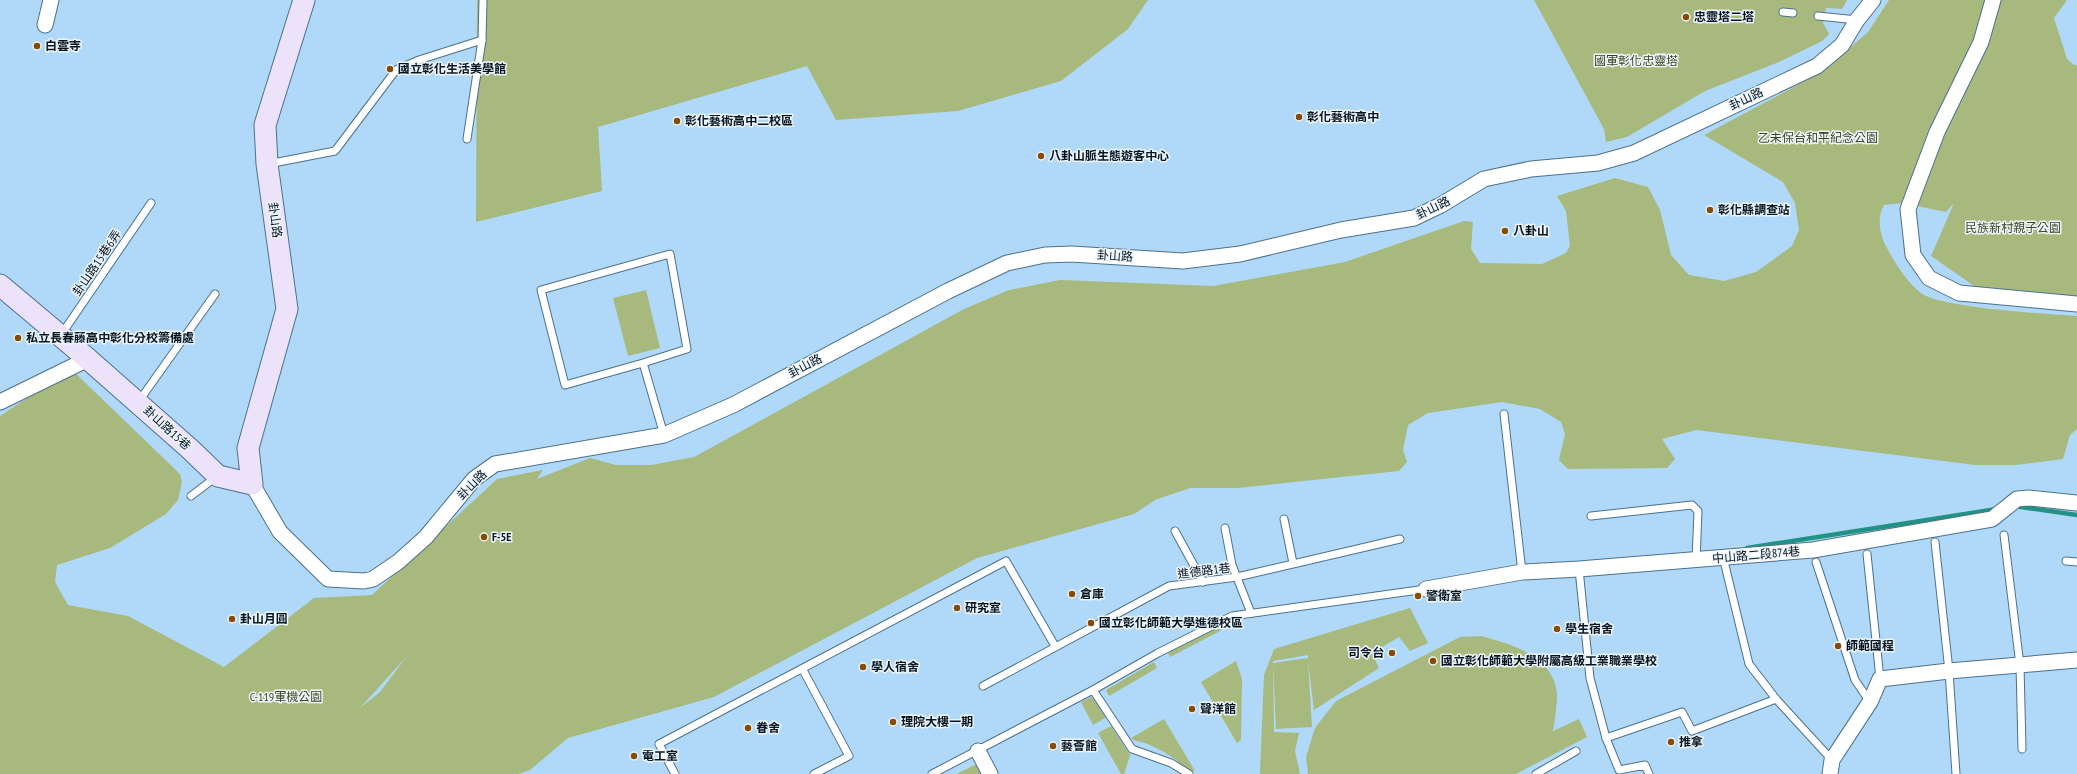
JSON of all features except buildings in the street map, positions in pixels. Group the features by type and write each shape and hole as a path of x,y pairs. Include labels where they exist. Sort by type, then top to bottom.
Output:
{"street":[{"path":"45,25 51,0"},
{"name":"卦山路","path":"304,0 265,125 267,164 287,309 248,448 252,484 280,532 315,568 328,579 364,581 373,579 398,562 426,537 474,479 495,464 664,435 733,405 948,290 1007,262 1044,255 1072,254 1183,261 1240,254 1340,230 1414,218 1441,205 1484,179 1531,169 1598,163 1634,153 1817,66 1842,45 1857,20 1873,0"},
{"path":"1993,0 1981,42 1937,132 1908,209 1913,255 1929,278 1959,293 2077,304"},
{"name":"卦山路15巷","path":"0,285 61,335 218,476 252,484"},
{"path":"0,402 88,359"},
{"name":"中山路二段874巷","path":"1426,589 1522,572 1580,569 1696,557 1814,556 1992,520 2017,499 2029,498 2077,503"},
{"path":"1831,767 1870,702 1880,679 1949,671 2077,660"},
{"path":"978,751 990,774"}],"lane":[{"path":"467,139 482,40 483,0"},
{"path":"1783,12 1793,13"},
{"path":"1818,16 1857,20"},
{"path":"267,164 335,151 396,70 419,60 482,40"},
{"name":"卦山路15巷6弄","path":"61,335 151,204"},
{"path":"670,254 687,349 643,363 565,385 541,290 670,254"},
{"path":"138,403 215,294"},
{"path":"643,363 664,435"},
{"path":"1504,414 1522,572"},
{"path":"191,496 218,476"},
{"path":"1591,516 1692,505 1698,511 1696,557"},
{"path":"1284,519 1293,563"},
{"path":"1225,528 1232,565 1251,613"},
{"path":"1175,531 1203,582"},
{"path":"2004,535 2020,665 2022,749"},
{"name":"進德路1巷","path":"983,686 1169,586 1237,578 1293,563 1400,539"},
{"path":"1935,542 1949,671 1956,774"},
{"path":"1867,554 1880,679"},
{"path":"1814,556 1855,680 1870,702"},
{"path":"1723,557 1750,664 1831,767"},
{"path":"675,774 659,744 802,670 1006,561 1055,646"},
{"path":"2066,561 2077,562"},
{"path":"1580,569 1590,678 1606,738 1619,770 1646,765 1649,774"},
{"path":"932,774 1094,690 1192,635 1232,616 1426,589"},
{"path":"802,670 849,756 814,774"},
{"path":"1094,690 1132,749 1171,763 1189,774"},
{"path":"1606,738 1682,712 1692,730 1776,699"},
{"path":"1536,774 1576,751"}],"green space":[{"name":"彰化藝術高中二校區","path":"477,0 1148,0 1128,29 1061,81 958,111 836,120 807,66 598,127 602,191 476,222"},
{"name":"國軍彰化忠靈塔","path":"1534,0 1847,0 1842,9 1826,8 1823,23 1829,34 1822,41 1779,62 1705,91 1627,137 1606,142 1604,129"},
{"path":"1889,0 2067,0 2054,18 2067,59 2074,65 2077,65 2077,306 1980,290 1931,256 1954,203 1946,212 1902,203 1884,205 1880,216 1880,228 1885,245 1907,279 1921,293 1949,303 2020,312 2077,316 2077,429 2070,435 2063,459 2015,465 1975,465 1696,430 1662,439 1675,459 1667,468 1568,469 1559,460 1565,434 1561,422 1540,409 1502,402 1428,413 1408,425 1403,450 1407,462 1399,471 1238,488 1190,488 1155,500 1134,514 977,558 714,697 568,738 530,770 518,774 0,774 0,416 71,369 180,474 182,482 178,500 166,514 110,548 57,565 55,582 68,605 128,616 224,667 314,598 372,595 497,479 543,470 537,479 590,458 616,465 651,465 694,457 964,309 1009,290 1060,280 1213,286 1345,262 1464,221 1473,222 1471,249 1480,263 1542,264 1566,253 1570,246 1566,211 1557,196 1615,178 1648,187 1660,210 1671,255 1689,275 1724,281 1756,272 1792,246 1799,230 1795,203 1783,182 1704,135 1822,72 1868,32","holes":["407,656 380,692 360,708"]},
{"path":"646,290 660,348 628,356 613,298"},
{"path":"1410,608 1428,643 1410,651 1399,637 1372,653 1379,668 1314,710 1308,661 1312,727 1276,729 1273,663 1274,732 1299,733 1295,751 1300,774 1260,774 1264,675 1274,649","holes":["1308,655 1308,658 1273,663 1273,661"]},
{"path":"1224,624 1226,628 1170,657 1168,653"},
{"path":"1481,636 1517,648 1540,661 1548,670 1554,681 1557,694 1553,731 1579,719 1587,737 1516,774 1308,774 1306,757 1315,728 1336,701 1460,637"},
{"path":"1236,661 1242,679 1241,740 1237,743 1201,682"},
{"path":"1154,662 1157,668 1109,696 1106,690"},
{"path":"1091,697 1098,701 1107,717 1093,725 1081,702"},
{"path":"1164,719 1195,771 1190,773 1180,763 1164,752 1131,738"},
{"path":"1111,726 1130,755 1124,774 1121,774 1098,733"},
{"path":"977,764 983,774 956,774"}],"waterway":[{"path":"2014,506 2077,515"},
{"path":"1747,548 1997,509"}],"place":[{"name":"忠靈塔二塔","path":"1686,17"},
{"name":"白雲寺","path":"37,46"},
{"name":"國立彰化生活美學館","path":"390,69"},
{"name":"彰化藝術高中","path":"1299,117"},
{"name":"彰化藝術高中二校區","path":"677,121"},
{"name":"八卦山脈生態遊客中心","path":"1041,156"},
{"name":"彰化縣調查站","path":"1710,210"},
{"name":"八卦山","path":"1505,231"},
{"name":"私立長春藤高中彰化分校籌備處","path":"18,338"},
{"name":"F-5E","path":"484,537"},
{"name":"倉庫","path":"1072,594"},
{"name":"警衛室","path":"1418,596"},
{"name":"研究室","path":"957,608"},
{"name":"卦山月圓","path":"232,619"},
{"name":"國立彰化師範大學進德校區","path":"1091,623"},
{"name":"學生宿舍","path":"1557,629"},
{"name":"師範國程","path":"1838,646"},
{"name":"司令台","path":"1392,653"},
{"name":"國立彰化師範大學附屬高級工業職業學校","path":"1433,661"},
{"name":"學人宿舍","path":"863,667"},
{"name":"聲洋館","path":"1192,709"},
{"name":"理院大樓一期","path":"893,722"},
{"name":"眷舍","path":"748,728"},
{"name":"推拿","path":"1671,742"},
{"name":"藝薈館","path":"1053,746"},
{"name":"電工室","path":"634,756"}],"park label":[{"name":"乙未保台和平紀念公園","path":"1818,138"},
{"name":"民族新村親子公園","path":"2013,228"},
{"name":"C-119軍機公園","path":"286,697"}]}
